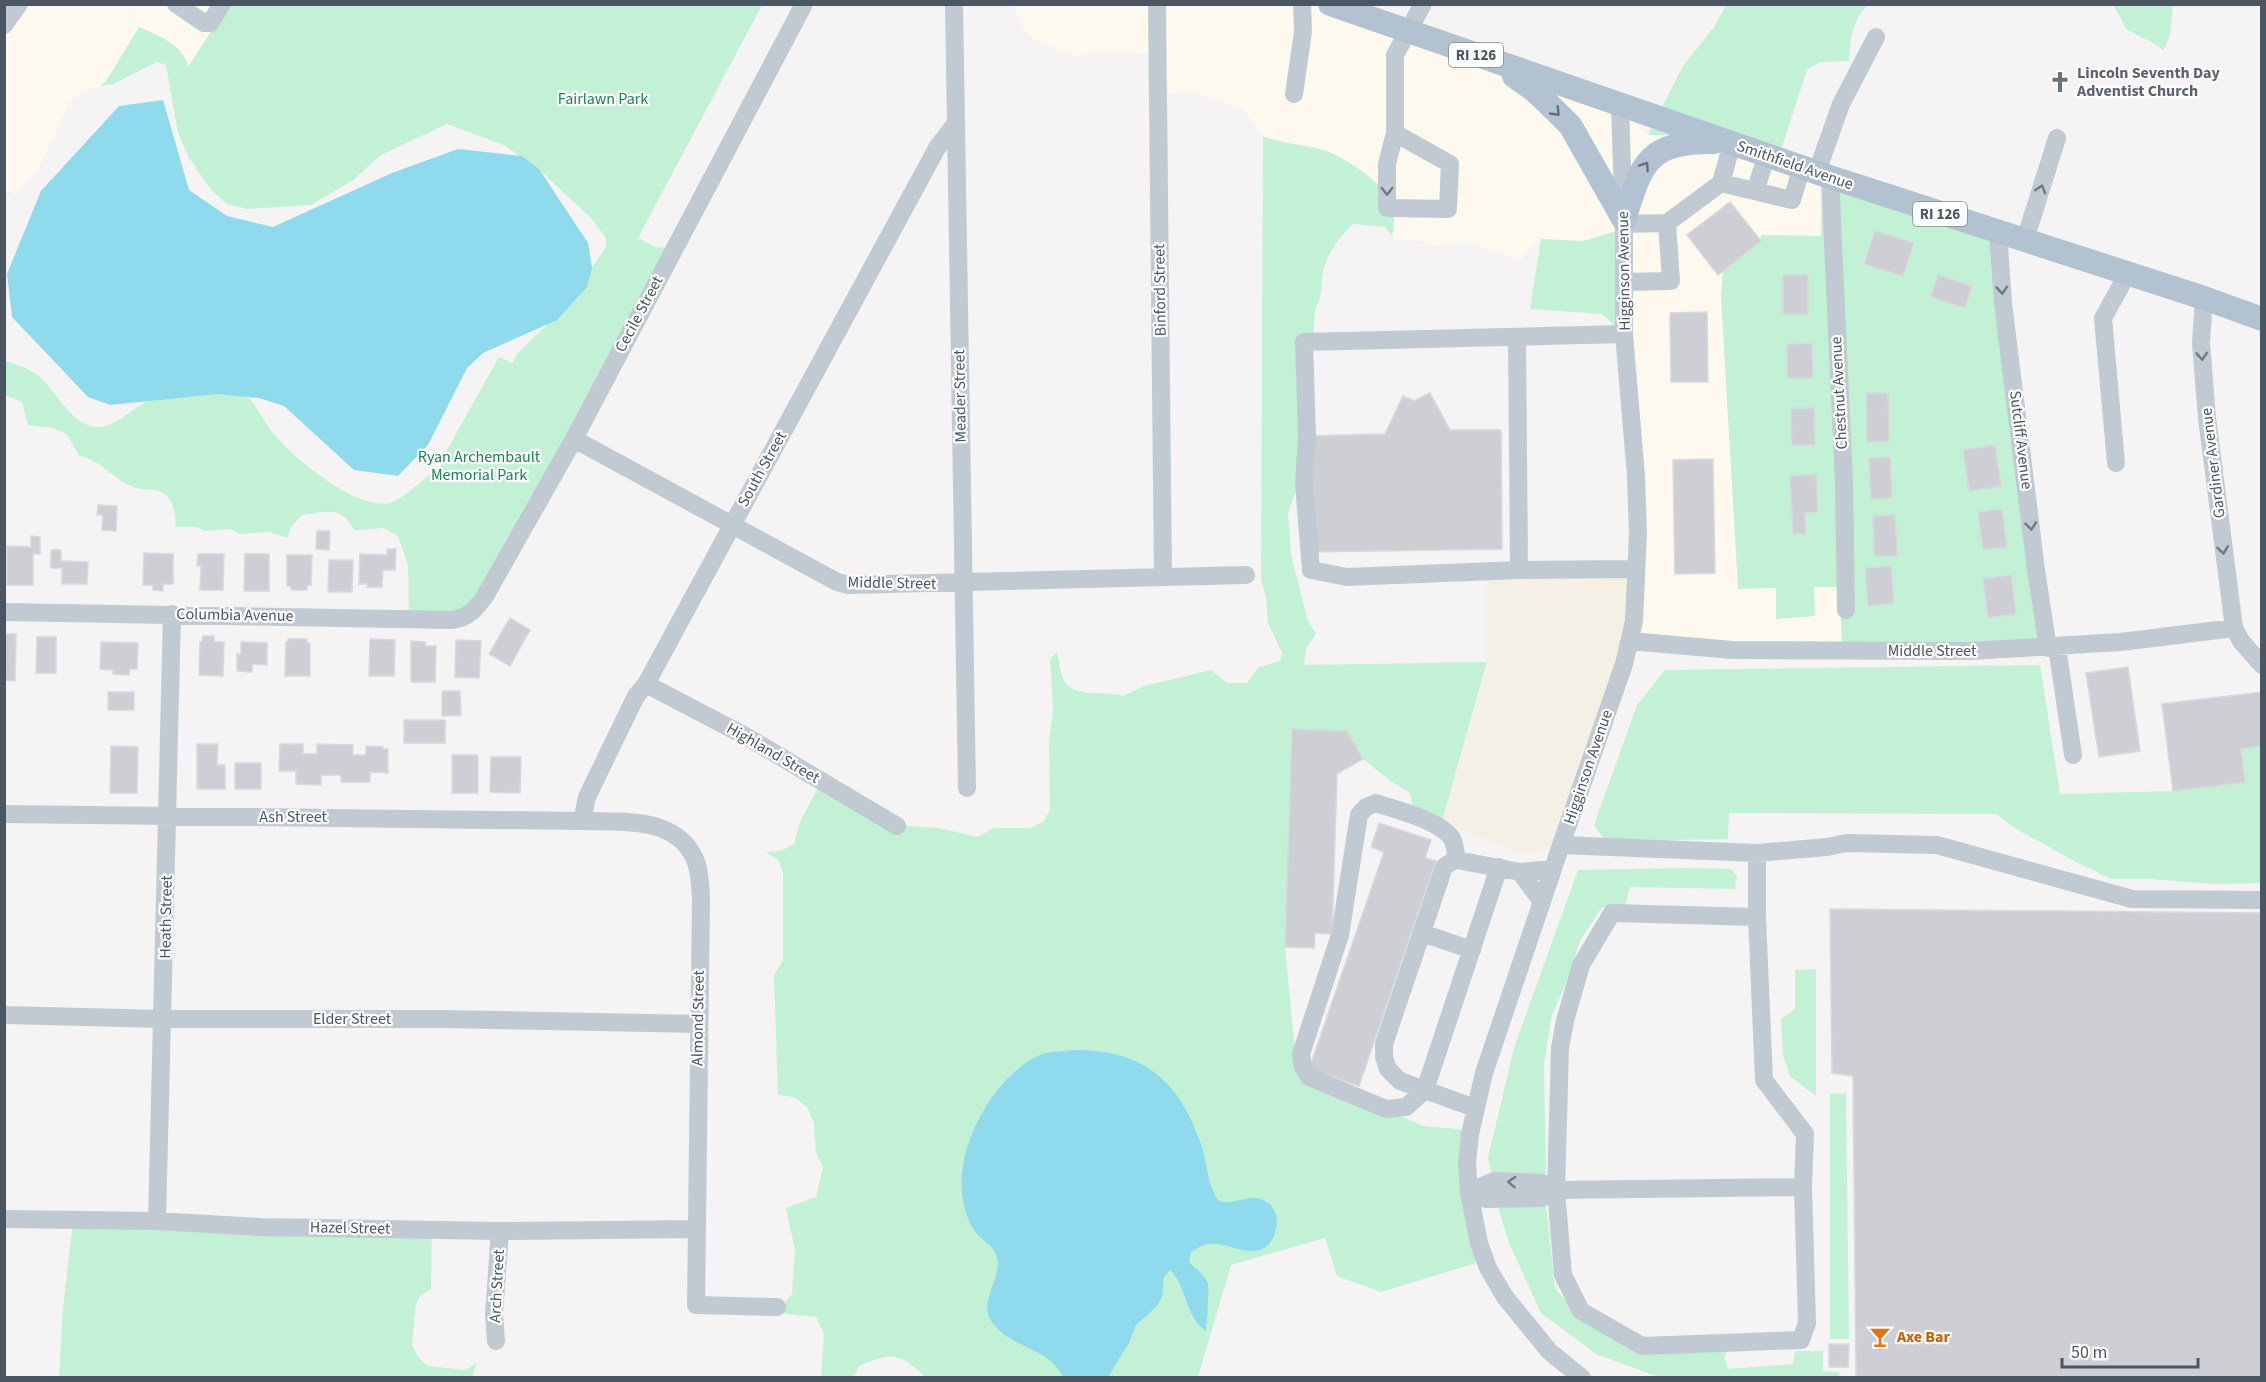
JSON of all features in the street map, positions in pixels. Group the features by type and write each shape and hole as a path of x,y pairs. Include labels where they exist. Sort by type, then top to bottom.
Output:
{"main road":[{"name":"Smithfield Avenue","path":"1330,4 1620,106 2262,318"},
{"path":"1495,62 1535,91 1570,125 1624,222"},
{"path":"1624,222 1634,185 1652,156 1671,146 1685,143 1731,142"}],"street":[{"path":"4,25 19,4"},
{"path":"176,4 204,23 210,22 222,4"},
{"name":"Cecile Street","path":"465,617 476,609 485,596 573,439 804,4"},
{"name":"Meader Street","path":"954,4 967,788"},
{"name":"Binford Street","path":"1157,4 1163,576"},
{"path":"1294,94 1303,32 1302,4"},
{"path":"1395,133 1450,164 1448,208 1387,208 1387,164 1395,133 1395,55 1423,4"},
{"path":"1721,183 1792,200 1816,172 1841,104 1876,37"},
{"name":"Higginson Avenue","path":"1582,1377 1549,1351 1505,1297 1488,1268 1479,1244 1469,1192 1467,1163 1470,1134 1484,1073 1624,664 1634,621 1638,533 1636,476 1624,334 1624,222 1620,106"},
{"name":"South Street","path":"582,821 587,797 636,696 646,684 937,148 956,123"},
{"path":"2025,240 2057,138"},
{"path":"1624,222 1667,223 1721,183 1731,142"},
{"path":"1755,191 1767,155"},
{"name":"Chestnut Avenue","path":"1816,172 1844,483 1846,610"},
{"path":"1624,282 1671,281 1667,223"},
{"name":"Sutcliff Avenue","path":"1998,232 2003,303 2036,570 2073,755"},
{"path":"2116,463 2103,318 2128,273"},
{"name":"Gardiner Avenue","path":"2204,298 2201,343 2207,418 2234,628"},
{"path":"1624,334 1304,342 1307,435 1304,484 1311,570 1347,576 1519,570 1636,569"},
{"path":"1517,337 1519,570"},
{"name":"Middle Street","path":"573,439 837,582 849,585 1246,575"},
{"name":"Columbia Avenue","path":"4,612 453,620 465,617"},
{"name":"Heath Street","path":"157,1221 164,1019 172,614"},
{"path":"2234,628 2262,665"},
{"name":"Middle Street","path":"1630,641 1732,650 1945,651 2053,648 2234,628"},
{"name":"Highland Street","path":"646,684 749,738 897,826"},
{"path":"1457,860 1453,839 1430,823 1376,803 1366,807 1359,814 1340,935 1301,1054 1303,1067 1309,1077 1386,1109 1406,1107 1425,1090 1499,867"},
{"name":"Ash Street","path":"4,814 582,821"},
{"name":"Almond Street","path":"582,821 644,824 659,828 675,834 686,844 695,859 701,898 696,1305 777,1307"},
{"path":"1561,845 1757,853 1847,843 1937,845 2132,899 2262,900"},
{"path":"1757,853 1757,916 1764,1080 1805,1134 1803,1187 1807,1323 1801,1340 1642,1346 1581,1311 1563,1275 1556,1190 1560,1048 1565,1020 1581,965 1612,913 1757,916"},
{"path":"1475,1108 1400,1082 1388,1069 1384,1057 1384,1044 1444,867 1457,860 1520,872 1553,869"},
{"path":"1520,872 1542,902"},
{"path":"1422,933 1472,950"},
{"name":"Elder Street","path":"4,1015 164,1019 441,1019 699,1024"},
{"path":"1469,1192 1487,1199 1542,1198 1556,1190 1803,1187"},
{"name":"Hazel Street","path":"4,1219 157,1221 259,1227 500,1231 696,1229"},
{"name":"Arch Street","path":"496,1341 494,1314 500,1231"}],"shaded area":[{"path":"4,5 351,5 194,103 187,57 139,27 106,82 82,91 71,100 40,165 16,195 5,190"},
{"path":"1013,5 1329,5 1623,106 1634,122 1648,135 1675,135 1820,175 1821,236 1762,235 1754,588 1837,587 1840,594 1842,649 1630,641 1636,549 1619,230 1583,241 1541,239 1525,253 1522,261 1465,242 1433,246 1427,242 1394,239 1392,236 1395,220 1327,151 1263,136 1243,109 1191,92 1152,94 1149,53 1098,52 1075,56 1035,40 1021,26"}],"green space":[{"path":"228,5 762,5 638,238 655,247 665,248 572,427 466,615 409,615 408,565 398,536 384,528 354,530 350,522 339,513 302,515 291,527 287,538 270,532 240,534 231,529 205,531 197,527 176,527 173,507 170,499 164,493 129,485 96,462 79,456 67,434 52,428 28,425 22,402 5,395 4,360 37,375 76,418 96,427 108,425 157,395 187,382 198,381 220,387 246,396 279,440 324,479 359,498 376,503 390,503 408,492 441,465 442,459 499,357 512,363 519,352 557,315 606,248 606,238 592,219 543,173 504,145 447,124 381,155 353,180 311,205 247,209 227,204 212,191 189,158 178,133 166,65 157,62 113,84 100,86 106,81 139,27 176,47 188,67"},
{"path":"1726,5 1868,5 1855,24 1851,37 1849,61 1820,62 1807,70 1779,156 1675,135 1648,135 1683,66 1714,27"},
{"path":"2113,5 2173,5 2170,35 2163,50 2127,30"},
{"path":"1263,136 1326,151 1344,159 1382,189 1392,205 1394,217 1392,236 1385,227 1353,224 1344,234 1326,262 1320,300 1315,309 1303,472 1288,513 1291,555 1307,618 1316,634 1306,648 1304,665 1487,662 1442,822 1413,810 1410,793 1363,759 1347,731 1292,729 1285,946 1296,1062 1309,1077 1423,1126 1467,1130 1483,1261 1381,1292 1337,1276 1325,1238 1231,1265 1198,1377 925,1377 902,1359 887,1357 859,1366 854,1377 821,1377 824,1334 816,1317 786,1314 780,1308 792,1294 795,1250 786,1208 816,1197 823,1167 816,1152 814,1123 807,1107 794,1097 778,1095 774,975 783,960 783,874 779,861 766,852 780,851 794,844 800,822 820,784 894,825 938,828 978,837 993,828 1030,828 1043,822 1050,810 1049,741 1053,710 1050,659 1057,652 1064,680 1075,690 1123,696 1144,686 1211,670 1227,683 1247,683 1258,668 1280,661 1282,652 1268,623 1266,596 1261,580"},
{"path":"1822,174 1998,232 2048,648 1842,649 1840,594 1837,587 1814,587 1815,616 1776,619 1776,588 1738,589 1721,296 1723,270 1760,241 1761,235 1821,236"},
{"path":"1624,229 1624,334 1602,314 1530,309 1541,239 1583,241"},
{"path":"2040,665 2060,794 2173,791 2245,782 2241,749 2261,746 2261,883 2213,884 2151,879 2111,879 2015,828 1996,814 1729,813 1728,839 1609,841 1594,825 1637,705 1665,670"},
{"path":"1731,869 1737,876 1735,889 1630,887 1625,906 1602,907 1580,941 1567,981 1552,1015 1544,1064 1546,1176 1494,1181 1488,1158 1514,1048 1578,870"},
{"path":"1816,969 1816,1096 1790,1076 1783,1056 1781,1019 1795,1009 1795,970"},
{"path":"1846,1093 1849,1339 1830,1339 1830,1094"},
{"path":"1497,1204 1546,1204 1555,1288 1568,1303 1624,1346 1645,1355 1728,1350 1724,1358 1728,1369 1793,1364 1795,1351 1823,1351 1823,1371 1839,1372 1839,1377 1659,1377 1596,1354 1541,1313 1509,1243"},
{"path":"73,1222 432,1228 431,1289 420,1296 416,1304 412,1345 419,1358 427,1366 466,1370 476,1363 472,1378 59,1378 63,1308"}],"sand":[{"path":"1636,569 1634,621 1561,845 1522,854 1442,822 1487,662 1487,571"}],"water":[{"path":"163,100 189,190 227,216 273,227 392,173 458,149 522,156 539,169 588,243 592,268 587,287 557,320 483,353 467,368 428,445 398,476 354,470 284,406 259,398 218,394 110,405 88,397 12,317 7,274 41,191 119,106"},
{"path":"1071,1050 1118,1055 1154,1072 1181,1101 1192,1121 1201,1144 1212,1187 1219,1201 1261,1199 1269,1203 1277,1218 1273,1238 1267,1246 1260,1250 1243,1250 1208,1244 1191,1252 1189,1262 1208,1284 1206,1331 1194,1319 1180,1285 1170,1270 1164,1277 1162,1297 1157,1306 1136,1325 1129,1343 1108,1377 1063,1377 1048,1359 997,1329 990,1319 988,1304 997,1273 997,1257 971,1224 965,1209 962,1188 963,1166 978,1120 1005,1081 1022,1066 1040,1055"}],"building":[{"path":"1730,202 1761,241 1718,275 1687,235"},
{"path":"1875,231 1914,243 1903,276 1864,264"},
{"path":"1783,275 1808,275 1808,314 1783,314"},
{"path":"1938,275 1972,286 1965,308 1931,297"},
{"path":"1707,312 1708,382 1671,382 1670,313"},
{"path":"1812,343 1813,378 1787,378 1787,344"},
{"path":"1430,393 1450,430 1501,430 1502,549 1309,552 1307,436 1385,434 1403,396 1414,401"},
{"path":"1866,393 1888,393 1889,441 1867,442"},
{"path":"1791,408 1814,408 1815,445 1792,445"},
{"path":"1995,445 2001,486 1969,491 1963,450"},
{"path":"1890,457 1892,498 1871,499 1869,458"},
{"path":"1713,459 1715,573 1675,574 1673,460"},
{"path":"1816,474 1818,512 1805,513 1806,534 1793,534 1790,476"},
{"path":"98,505 117,506 116,531 102,530 103,515 97,515"},
{"path":"2002,509 2007,547 1983,550 1978,512"},
{"path":"1895,515 1897,556 1874,556 1873,516"},
{"path":"317,531 330,531 329,550 316,549"},
{"path":"31,536 40,537 40,554 33,554 33,585 7,585 7,546 31,547"},
{"path":"387,549 396,549 395,570 383,570 382,587 367,587 368,584 359,584 360,554 387,555"},
{"path":"51,550 61,550 61,561 88,562 87,584 62,584 62,568 51,568"},
{"path":"144,553 173,554 173,584 163,584 163,591 153,590 153,585 143,585"},
{"path":"198,554 224,554 223,590 200,590 201,566 197,566"},
{"path":"245,554 269,554 269,591 244,591"},
{"path":"287,555 312,555 311,585 307,585 307,590 291,590 291,586 287,586"},
{"path":"329,560 353,560 352,592 328,592"},
{"path":"1891,566 1894,603 1868,606 1865,568"},
{"path":"2011,575 2016,614 1988,618 1983,579"},
{"path":"510,618 530,630 510,666 489,654"},
{"path":"4,634 16,634 15,681 4,680"},
{"path":"203,636 214,636 214,642 224,642 223,676 199,675 200,642"},
{"path":"37,637 56,637 56,673 36,673"},
{"path":"288,639 307,639 307,643 310,644 310,676 285,676"},
{"path":"370,639 395,640 394,676 369,676"},
{"path":"456,640 481,641 479,678 455,677"},
{"path":"411,641 425,642 425,646 436,646 435,682 411,682"},
{"path":"101,642 138,643 137,669 130,669 129,675 113,674 113,670 100,669"},
{"path":"241,642 267,643 267,665 252,664 252,672 237,671 237,654 241,654"},
{"path":"2128,667 2140,751 2099,757 2086,673"},
{"path":"442,691 460,691 461,715 442,716"},
{"path":"108,692 134,692 134,710 108,710"},
{"path":"2262,692 2262,746 2241,749 2245,782 2173,791 2162,704"},
{"path":"404,720 445,720 445,743 404,743"},
{"path":"1292,729 1347,731 1363,759 1337,774 1332,934 1315,933 1314,948 1285,947"},
{"path":"197,744 218,744 217,765 225,765 225,789 197,789"},
{"path":"280,744 303,744 303,754 317,754 317,744 353,745 352,755 366,755 366,746 383,747 383,749 388,749 388,773 370,772 370,782 341,782 341,775 321,775 321,785 296,784 296,771 279,771"},
{"path":"111,746 138,747 137,793 110,793"},
{"path":"452,755 478,755 478,793 452,793"},
{"path":"491,757 521,757 520,793 490,792"},
{"path":"235,763 261,763 261,789 235,789"},
{"path":"1379,823 1431,840 1425,858 1436,861 1359,1086 1309,1069 1384,852 1371,847"},
{"path":"1830,909 2262,913 2262,1378 1856,1378 1853,1076 1832,1073"},
{"path":"1829,1344 1849,1344 1848,1367 1829,1367"}],"place":[{"name":"Lincoln Seventh Day Adventist Church","path":"2060,82"},
{"name":"Axe Bar","path":"1880,1337"}],"park label":[{"name":"Fairlawn Park","path":"603,99"},
{"name":"Ryan Archembault Memorial Park","path":"479,466"}]}
